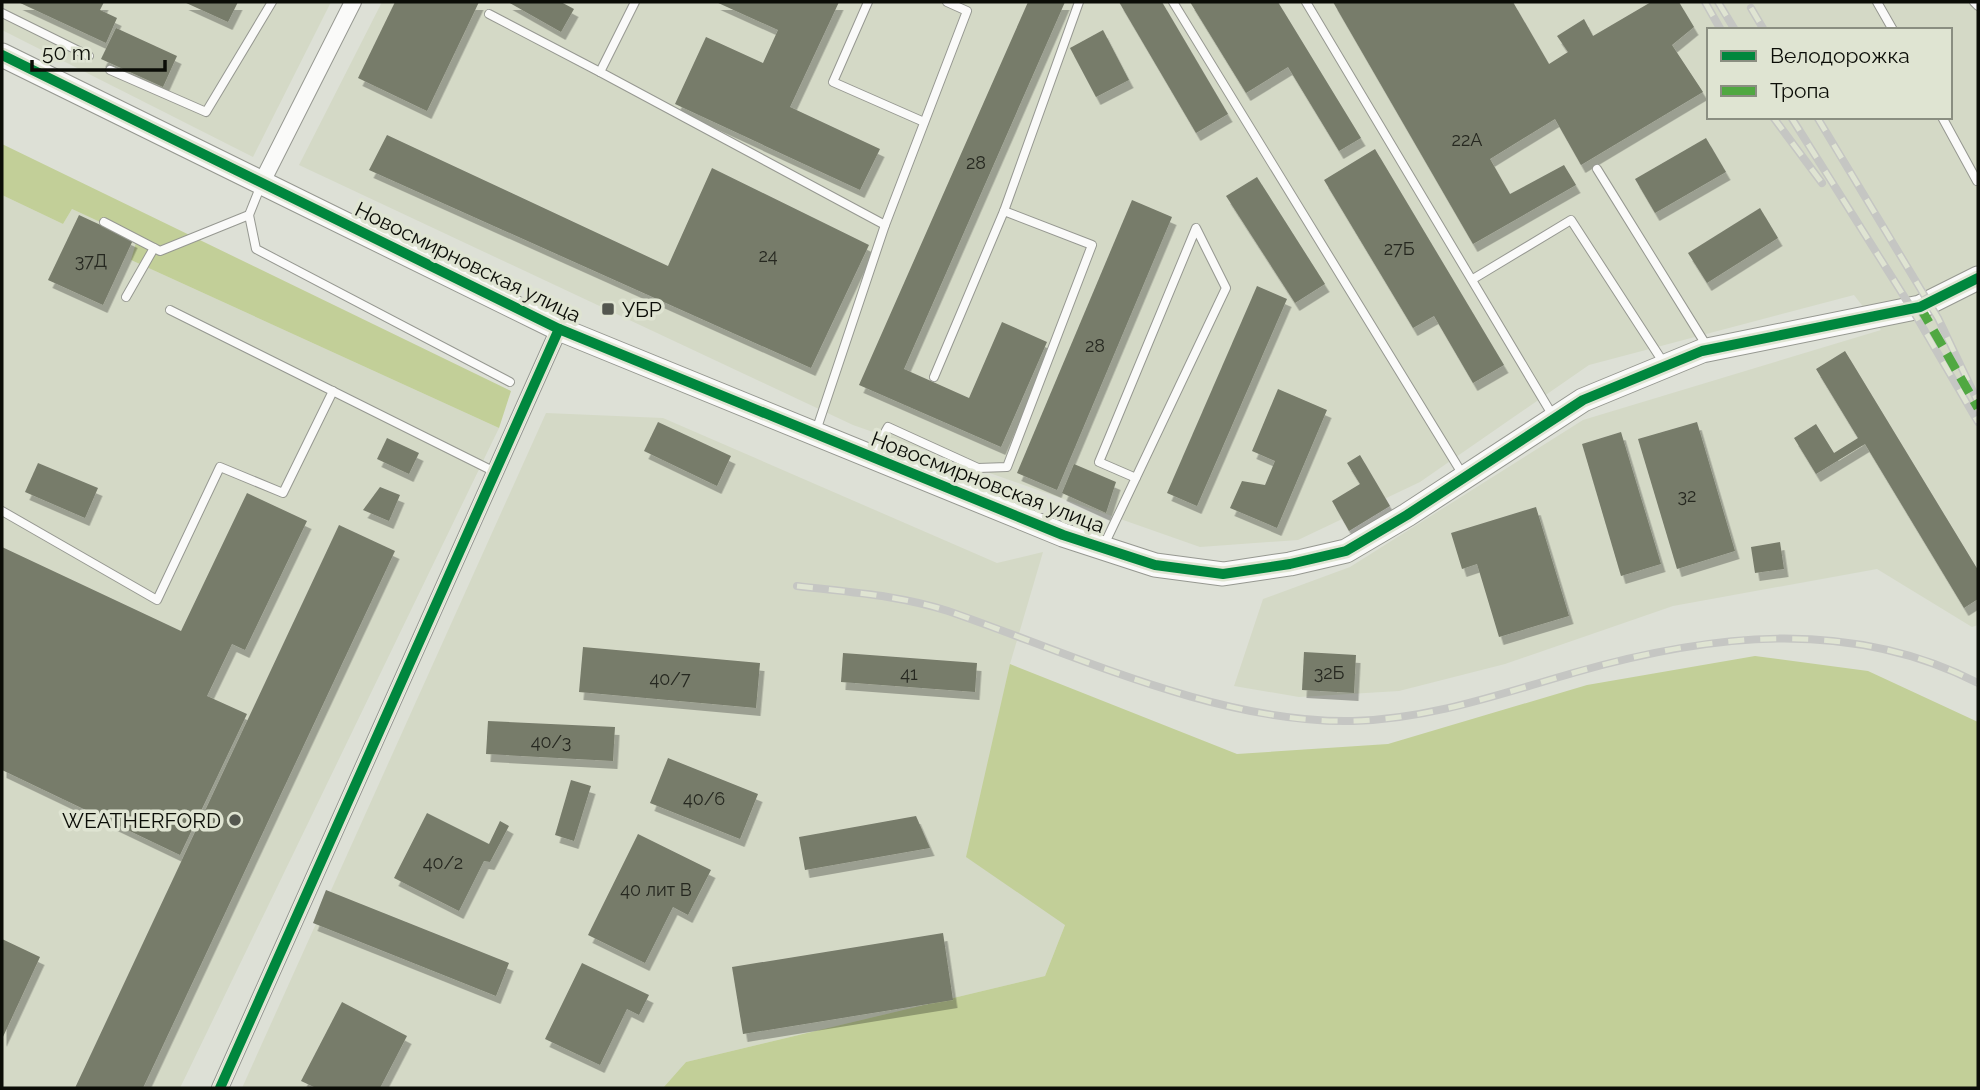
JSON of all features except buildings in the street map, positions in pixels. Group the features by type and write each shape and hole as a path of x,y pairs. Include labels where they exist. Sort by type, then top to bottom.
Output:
{"street":[{"path":"262,182 353,2"},
{"name":"Новосмирновская улица","path":"2,55 559,329 1103,548 1155,565 1223,574 1290,564 1346,551 1583,400 1665,366 1709,350 1920,307 1978,278"},
{"path":"220,1088 559,329"}],"lane":[{"path":"110,70 206,112 272,2"},
{"path":"600,72 635,2"},
{"path":"868,2 834,82 924,122"},
{"path":"815,434 885,225 967,11 947,2"},
{"path":"934,377 1004,211 1079,2"},
{"path":"1173,2 1464,478"},
{"path":"1306,2 1555,418"},
{"path":"1877,2 1892,28"},
{"path":"1974,2 1978,6"},
{"path":"2,13 89,56"},
{"path":"489,14 885,225"},
{"path":"1942,119 1977,181"},
{"path":"1597,169 1709,350"},
{"path":"262,182 249,215 256,249 510,382"},
{"path":"872,457 888,427 978,468 1007,467 1092,245 1004,211"},
{"path":"104,222 160,251 249,215"},
{"path":"1473,279 1571,219 1665,366"},
{"path":"1103,548 1226,288 1196,228 1099,462 1136,478"},
{"path":"126,297 154,248"},
{"path":"170,310 495,472"},
{"path":"2,511 157,600 220,467 283,493 333,391"},
{"path":"969,496 978,468"}],"shaded area":[{"path":"2,2 331,2 253,157 2,30"},
{"path":"382,2 1978,2 1978,625 1972,627 1877,569 1673,606 1505,664 1399,691 1299,697 1234,686 1263,599 1350,567 1583,420 1881,330 1854,295 1589,365 1420,482 1298,540 1200,547 853,425 299,165"},
{"path":"2,195 63,224 72,209 138,239 131,260 499,428 180,1088 2,1088"},
{"path":"546,413 663,418 997,563 1043,552 1010,664 1065,925 1045,976 686,1062 663,1088 242,1088"}],"green space":[{"path":"2,144 511,391 499,428 131,260 137,239 72,209 63,224 2,195"},
{"path":"1755,656 1868,671 1978,722 1978,1088 663,1088 686,1062 1045,976 1065,925 966,857 1010,664 1237,754 1388,744 1587,685"}],"railway":[{"path":"1705,2 1720,28"},
{"path":"1718,2 1734,28"},
{"path":"1751,8 1763,28"},
{"path":"1774,119 1822,183"},
{"path":"1792,119 1912,309 1978,422"},
{"path":"1818,119 1938,318 1978,402"},
{"path":"797,586 911,601 948,611 1147,683 1199,699 1302,719 1353,721 1410,716 1675,649 1778,639 1829,641 1879,648 1929,662 1978,683"}],"marked path":[{"path":"1920,307 1978,408"}],"cycle path":[{"path":"2,55 559,329 1063,535 1155,565 1223,574 1290,564 1346,551 1407,515 1583,400 1702,351 1920,307 1978,278"},
{"path":"220,1088 559,329"}],"place":[{"name":"УБР","path":"608,309"},
{"name":"WEATHERFORD","path":"235,820"}]}
